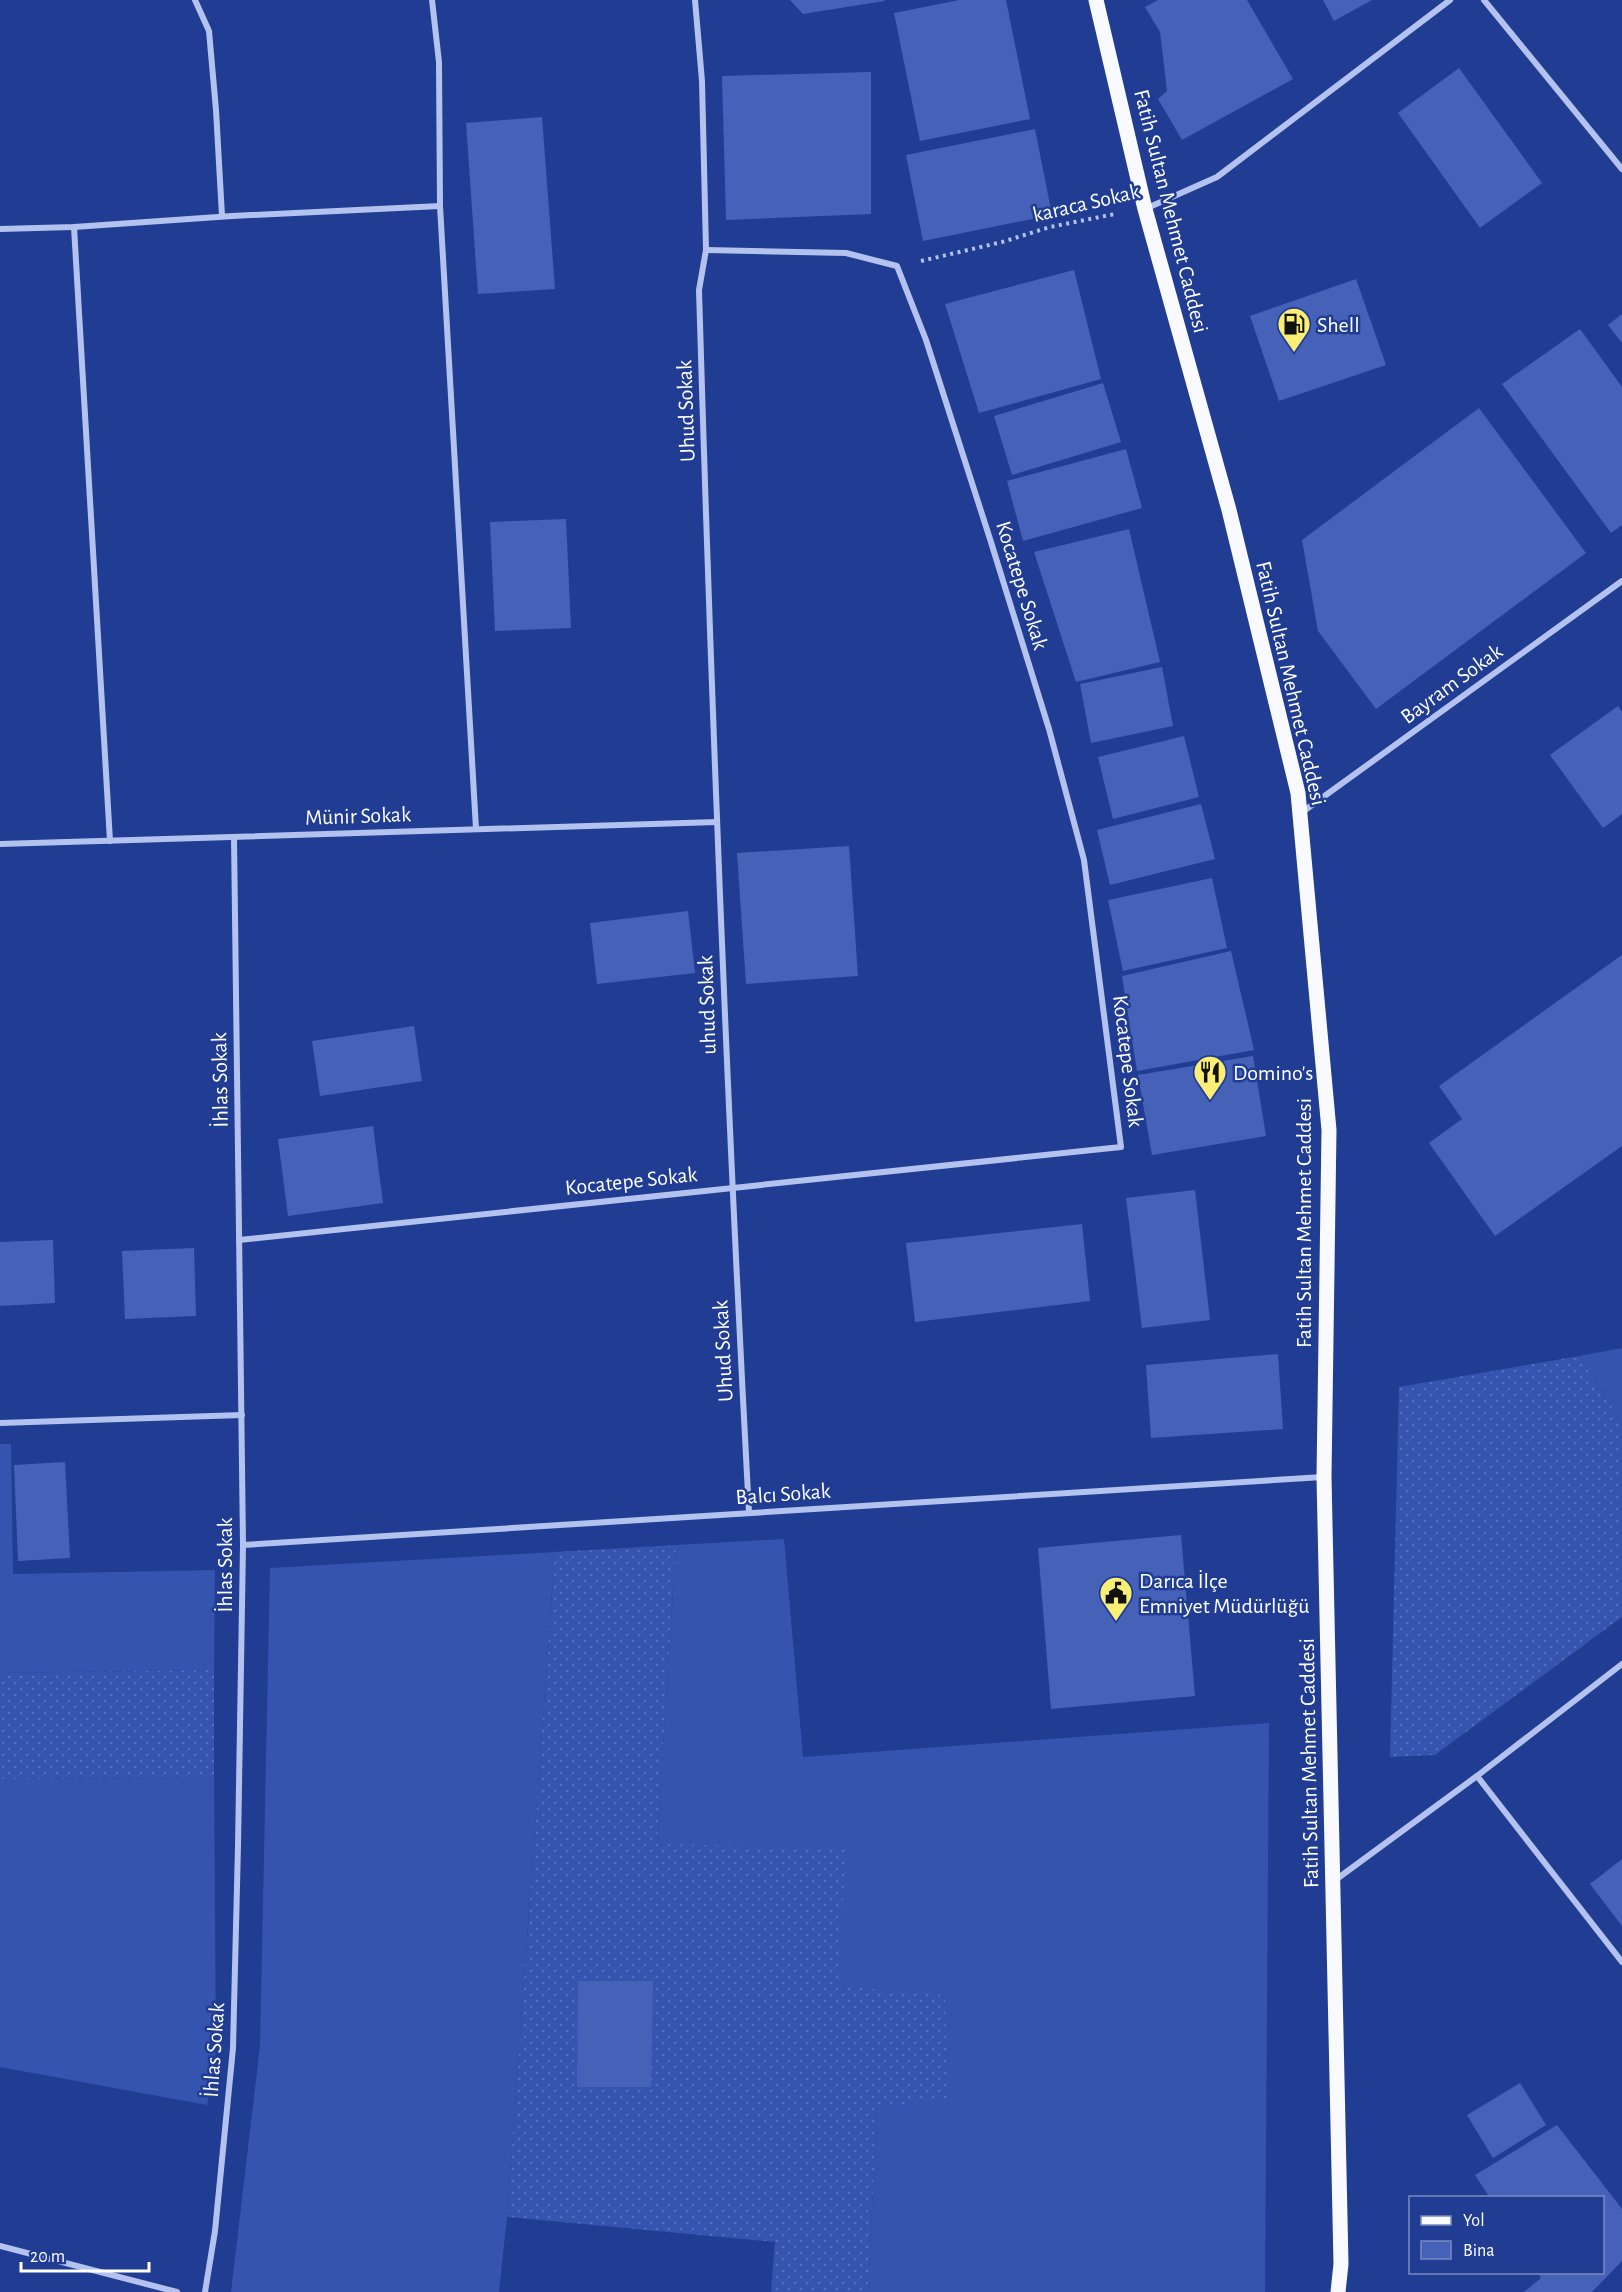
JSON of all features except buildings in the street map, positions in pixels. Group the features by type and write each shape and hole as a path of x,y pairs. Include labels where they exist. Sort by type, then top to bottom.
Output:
{"main road":[{"name":"Fatih Sultan Mehmet Caddesi","path":"1096,0 1145,209 1228,510 1298,793 1329,1130 1324,1477 1341,2264 1338,2292"},
{"path":"1341,2264 1347,2292"}],"street":[{"path":"195,0 209,31 222,216"},
{"path":"432,0 439,62 440,206 476,829"},
{"name":"Uhud Sokak","path":"695,0 702,81 706,250 699,290 717,822"},
{"name":"karaca Sokak","path":"1145,209 1217,177 1450,0"},
{"path":"1484,0 1622,169"},
{"path":"0,229 74,227 222,216 440,206"},
{"path":"74,227 110,841"},
{"path":"706,250 846,253 897,266"},
{"name":"Kocatepe Sokak","path":"239,1240 1121,1147 1084,860 1049,729 986,528 926,340 897,266"},
{"name":"Bayram Sokak","path":"1300,813 1622,581"},
{"name":"Münir Sokak","path":"0,844 717,822"},
{"name":"uhud Sokak","path":"717,822 731,1188"},
{"name":"İhlas Sokak","path":"205,2292 215,2230 234,2048 243,1545 234,837"},
{"name":"Uhud Sokak","path":"731,1188 749,1513"},
{"path":"0,1423 242,1415"},
{"name":"Balcı Sokak","path":"243,1545 1324,1477"},
{"path":"1333,1882 1477,1776 1622,1664"},
{"path":"1477,1776 1622,1962"},
{"path":"0,2246 177,2292"}],"path":[{"name":"karaca Sokak","path":"897,266 1002,243 1050,227 1145,209"}],"shaded area":[{"path":"1622,1348 1622,1423 1579,1356"},
{"path":"1579,1356 1622,1423 1622,1617 1435,1755 1390,1757 1399,1387"},
{"path":"0,1444 11,1444 13,1574 215,1570 214,1670 0,1673"},
{"path":"784,1539 803,1757 1269,1723 1265,2292 868,2292 877,2108 838,1986 657,1844 676,1545"},
{"path":"676,1545 657,1844 846,1848 838,1986 945,1995 947,2098 877,2108 868,2292 771,2292 775,2242 507,2217 555,1552"},
{"path":"555,1552 507,2217 499,2292 231,2292 260,2046 270,1568"},
{"path":"214,1670 214,1778 0,1779 0,1673"},
{"path":"214,1778 216,2050 207,2105 0,2067 0,1779"}],"place":[{"name":"Shell","path":"1294,353"},
{"name":"Domino's","path":"1210,1101"},
{"name":"Darıca İlçe Emniyet Müdürlüğü","path":"1116,1622"}]}
